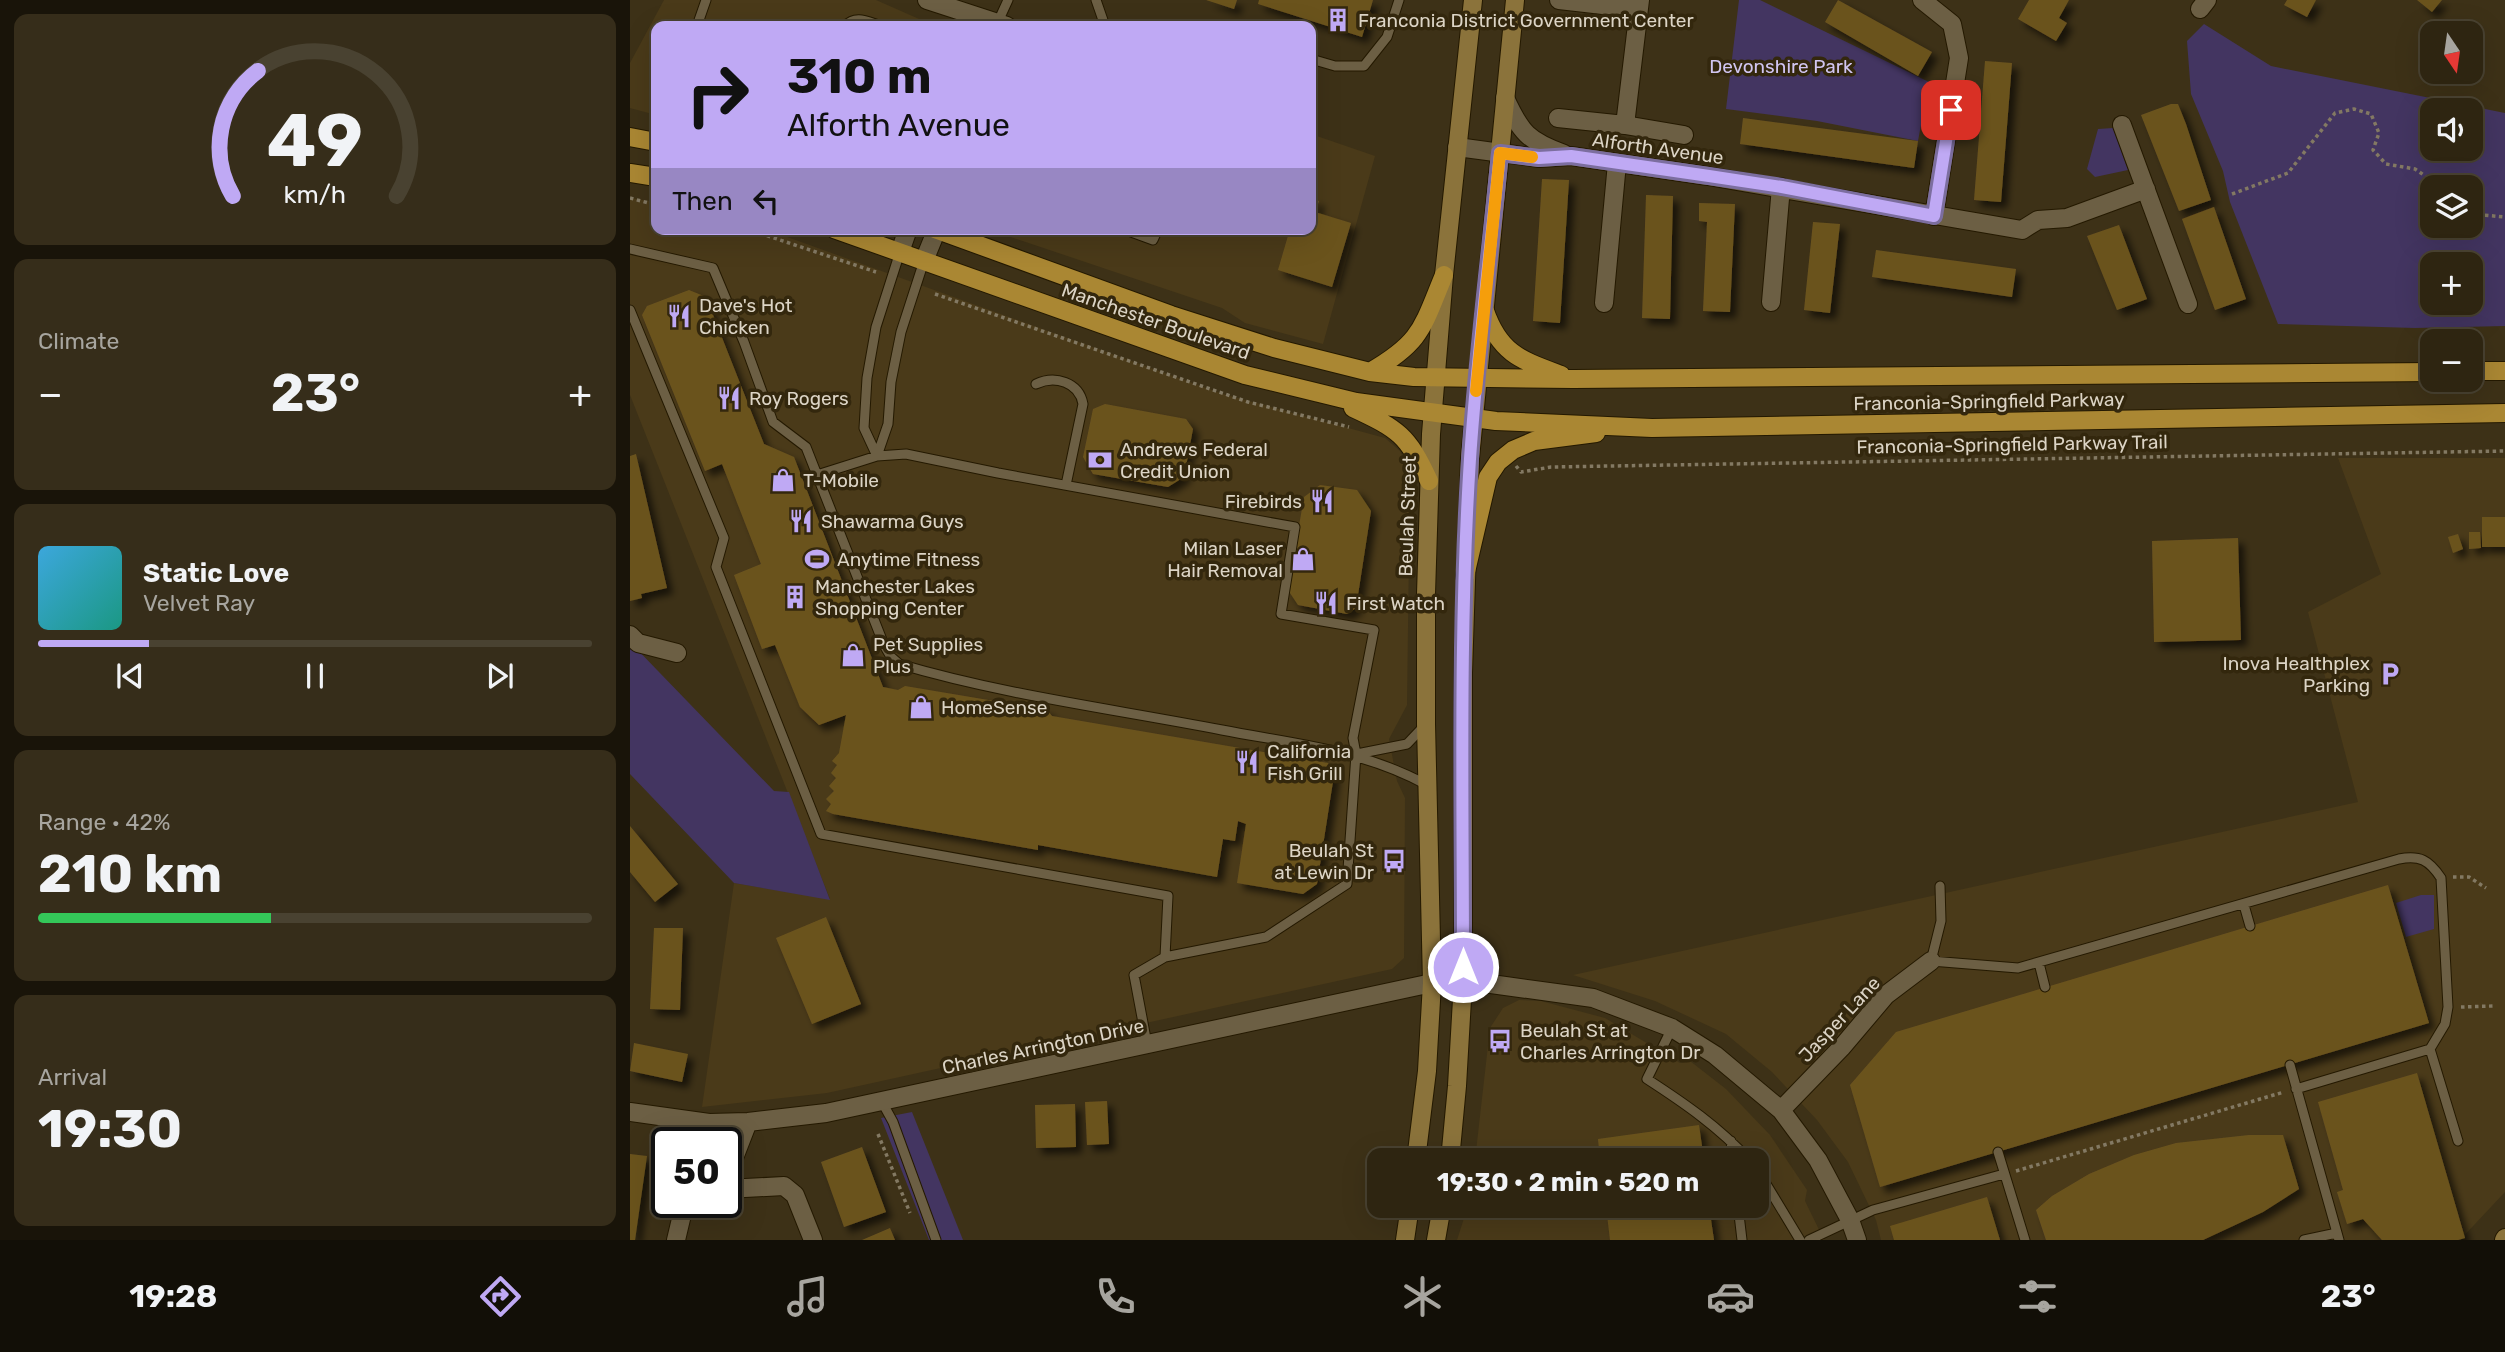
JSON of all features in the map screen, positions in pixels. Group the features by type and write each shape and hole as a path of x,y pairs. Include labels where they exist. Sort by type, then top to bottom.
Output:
{"main road":[{"name":"Beulah Street","path":"1417,1148 1427,1071 1433,983 1426,724 1432,413 1473,0"},
{"path":"1451,1148 1463,982 1465,576 1477,378 1515,0"},
{"path":"630,137 651,141"},
{"path":"630,173 651,176"},
{"name":"Manchester Boulevard","path":"851,235 1212,364 1331,397 1474,418"},
{"name":"Manchester Boulevard","path":"950,235 1208,327 1284,351 1370,372 1477,378"},
{"path":"1370,372 1410,345 1423,325 1444,275"},
{"path":"1485,311 1499,341 1510,353 1531,364 1574,379"},
{"path":"2483,371 2505,371"},
{"name":"Franconia-Springfield Parkway","path":"1477,378 2420,372"},
{"path":"1331,397 1397,430 1416,454 1429,481"},
{"name":"Franconia-Springfield Parkway","path":"1474,418 1653,428 2505,413"},
{"path":"1465,576 1488,477 1505,455 1524,444 1541,439 1653,428"},
{"path":"1405,1240 1408,1218"},
{"path":"1436,1240 1440,1218"}],"street":[{"path":"927,0 988,21"},
{"path":"1559,0 1603,5 1639,3 1625,125"},
{"path":"1922,0 1952,24 1959,58 1934,216"},
{"name":"Alforth Avenue","path":"1505,98 1517,125 1531,139 1571,156"},
{"path":"1558,118 1684,135"},
{"path":"2122,125 2188,304"},
{"name":"Alforth Avenue","path":"1457,147 1539,158 1571,156 1782,187 2022,230 2038,220 2067,218 2146,189"},
{"path":"1604,303 1617,163"},
{"path":"1771,302 1782,187"},
{"path":"900,252 906,235"},
{"path":"925,261 934,235"},
{"path":"630,635 638,643 677,653"},
{"name":"Jasper Lane","path":"1781,1110 1842,1047 1886,995 1931,961"},
{"name":"Charles Arrington Drive","path":"630,1112 709,1123 748,1122 826,1113 1433,983 1463,982 1535,988 1593,998 1672,1028 1714,1055 1781,1110 1818,1160 1850,1220 1857,1240"},
{"path":"742,1137 748,1122"},
{"path":"709,1123 710,1127"},
{"path":"742,1186 784,1186 795,1195 813,1240"},
{"path":"676,1240 681,1218"}],"lane":[{"path":"699,21 706,0"},
{"path":"1001,21 1008,0"},
{"path":"1096,0 1103,21"},
{"path":"1316,60 1335,66 1364,66 1387,37 1399,0"},
{"path":"849,21 858,18 867,21"},
{"path":"1139,235 1153,240 1155,235"},
{"path":"630,249 713,268 744,342 772,422 806,447 884,645 899,664 1065,702 1356,754 1404,772 1428,786"},
{"path":"877,456 864,428 867,378 876,327 900,252"},
{"path":"877,456 888,424 891,382 901,332 925,261"},
{"path":"630,310 724,538 716,567 821,834 1168,896 1165,957"},
{"path":"1036,384 1045,380 1069,383 1078,389 1082,398 1066,485"},
{"path":"817,475 877,456 906,454 1295,527 1281,614 1374,630 1353,738 1356,754 1347,884 1266,937 1165,957 1134,975 1147,1045"},
{"path":"1356,754 1407,744 1426,724"},
{"path":"1940,886 1941,921 1931,961 2018,968 2412,856 2423,858 2441,878 2448,1007 2445,1024 2430,1049 2296,1089"},
{"path":"2244,905 2250,926"},
{"path":"2039,963 2045,987"},
{"path":"1672,1028 1647,1079 1687,1104 1738,1148"},
{"path":"2430,1049 2458,1141"},
{"path":"2290,1065 2338,1237 2304,1240"},
{"path":"882,1102 893,1122 936,1240"},
{"path":"1731,1140 1732,1148"},
{"path":"1998,1153 2025,1240"},
{"path":"1809,1240 1873,1210 2004,1174"},
{"path":"1769,1188 1800,1240"},
{"path":"1739,1218 1742,1240"}],"path":[{"path":"2232,194 2288,173 2335,113 2354,109 2371,114 2379,133 2373,150 2386,164 2415,169 2424,175"},
{"path":"630,198 651,204"},
{"path":"2483,215 2505,217"},
{"path":"765,235 876,272"},
{"path":"934,294 1248,402 1354,428"},
{"name":"Franconia-Springfield Parkway Trail","path":"1521,472 1550,467 2505,451"},
{"path":"2441,878 2469,877 2486,888"},
{"path":"2448,1007 2493,1006"},
{"path":"2004,1174 2296,1089"},
{"path":"877,1134 912,1216"}],"shaded area":[{"path":"664,0 876,0 924,21 653,21"},
{"path":"651,24 651,114 630,108 630,63"},
{"path":"1316,136 1375,156 1323,344 1245,323 1222,308 1005,235 1316,235"},
{"path":"630,198 651,201 651,235 782,235 1223,394 1385,438 1400,451 1410,474 1407,705 1389,739 1397,781 1405,798 1404,958 1392,969 827,1093 702,1107 734,883 830,899 630,395"},
{"path":"2338,458 2505,458 2505,1192 2460,1240 1881,1240 1876,1220 1848,1162 1817,1120 1772,1072 1726,1034 1655,1001 1573,975 2358,802 2308,612 2381,574"},
{"path":"1519,1000 1541,1001 1605,1018 1680,1063 1690,1061 1726,1089 1770,1135 1807,1190 1805,1201 1824,1240 1457,1240 1464,1218 1769,1218 1769,1148 1476,1148 1490,1028 1503,1008"}],"green space":[{"name":"Devonshire Park","path":"1739,0 1760,0 1929,82 1918,141 1817,121 1726,109"},
{"path":"2204,24 2271,66 2430,98 2420,98 2420,161 2483,161 2483,109 2505,113 2505,326 2415,328 2278,324 2230,202 2223,171 2191,94 2187,41"},
{"path":"2113,128 2128,170 2095,177 2087,169 2098,129"},
{"path":"630,642 774,791 789,792 830,900 734,883 630,774"},
{"path":"2421,895 2434,895 2434,929 2406,937 2396,903"},
{"path":"912,1112 963,1240 929,1240 881,1118"}],"building":[{"path":"1206,0 1237,0 1234,9"},
{"name":"Franconia District Government Center","path":"1259,0 1373,0 1362,37 1258,4"},
{"path":"1838,0 1932,52 1918,76 1825,22"},
{"path":"2029,0 2069,0 2059,18 2067,23 2056,41 2018,19"},
{"path":"2287,0 2316,0 2307,17 2284,5"},
{"path":"2417,0 2442,0 2432,12"},
{"path":"1985,61 2012,63 2001,202 1974,200"},
{"path":"2178,104 2211,200 2179,211 2141,115"},
{"path":"1743,118 1918,141 1914,168 1740,144"},
{"path":"1542,179 1569,180 1560,323 1533,321"},
{"path":"1646,195 1673,196 1670,319 1642,318"},
{"path":"1699,203 1735,204 1730,312 1703,311 1707,222 1699,221"},
{"path":"2214,207 2246,299 2215,310 2182,219"},
{"path":"1316,212 1351,223 1332,287 1278,270 1288,235 1316,235"},
{"path":"1813,222 1840,224 1830,313 1804,310"},
{"path":"2119,225 2147,299 2117,310 2087,236"},
{"path":"1876,250 2016,269 2012,297 1872,277"},
{"name":"Manchester Lakes Shopping Center","path":"689,290 706,297 764,444 794,457 883,687 898,690 905,686 1047,710 1052,716 1328,763 1334,775 1317,884 1303,894 1237,883 1246,824 1238,821 1235,841 1223,839 1217,877 1038,845 1038,850 826,811 831,804 826,799 834,791 829,786 836,778 831,773 837,765 832,761 839,753 846,715 819,725 800,707 775,645 762,649 734,575 761,564 722,464 705,471 642,315 647,306"},
{"path":"1105,404 1186,419 1193,429 1184,477 1168,487 1093,474 1083,457 1093,409"},
{"path":"636,454 667,588 641,594 642,598 630,601 630,456"},
{"path":"1320,485 1357,490 1371,511 1356,608 1347,614 1298,605 1288,590 1304,497"},
{"path":"2482,517 2505,517 2505,547 2482,547"},
{"path":"2469,532 2480,532 2481,548 2469,549"},
{"path":"2458,534 2463,549 2453,553 2448,537"},
{"path":"2238,538 2241,640 2154,642 2152,541"},
{"path":"630,826 678,884 655,902 630,872"},
{"path":"2388,885 2429,1023 1880,1187 1850,1085 1896,1032"},
{"path":"826,917 861,1004 812,1024 776,938"},
{"path":"654,928 683,928 680,1010 650,1009"},
{"path":"634,1043 688,1054 682,1082 630,1071"},
{"path":"2417,1073 2465,1238 2458,1240 2382,1240 2363,1219 2347,1224 2337,1192 2343,1190 2318,1102"},
{"path":"1107,1101 1109,1144 1087,1145 1085,1102"},
{"path":"1075,1104 1076,1147 1036,1148 1035,1105"},
{"path":"1699,1125 1702,1148 1599,1148 1598,1139"},
{"path":"2249,1135 2283,1135 2299,1189 2263,1212 2203,1240 2046,1240 2036,1210 2052,1196 2089,1174 2134,1155 2176,1143"},
{"path":"862,1147 886,1212 844,1227 821,1162"},
{"path":"630,1154 647,1156 635,1240 630,1240"},
{"path":"1987,1197 2000,1240 1894,1240 1890,1226"},
{"path":"1607,1218 1711,1218 1714,1240 1610,1240"},
{"path":"890,1228 895,1240 862,1240"}],"slow traffic":[{"path":"1476,391 1500,153 1532,157"}],"place":[{"name":"Franconia District Government Center","path":"1338,20"},
{"name":"Dave's Hot Chicken","path":"679,316"},
{"name":"Roy Rogers","path":"729,398"},
{"name":"Andrews Federal Credit Union","path":"1100,460"},
{"name":"T-Mobile","path":"783,480"},
{"name":"Firebirds","path":"1322,501"},
{"name":"Shawarma Guys","path":"801,521"},
{"name":"Anytime Fitness","path":"817,559"},
{"name":"Milan Laser Hair Removal","path":"1303,559"},
{"name":"Manchester Lakes Shopping Center","path":"795,597"},
{"name":"First Watch","path":"1326,603"},
{"name":"Pet Supplies Plus","path":"853,655"},
{"name":"Inova Healthplex Parking","path":"2390,674"},
{"name":"HomeSense","path":"921,707"},
{"name":"California Fish Grill","path":"1247,762"},
{"name":"Beulah St at Lewin Dr","path":"1394,861"},
{"name":"Beulah St at Charles Arrington Dr","path":"1500,1041"}],"route":[{"path":"1463,967 1466,538 1470,458 1500,153 1539,158 1571,156 1709,176 1934,216 1951,110"}]}
